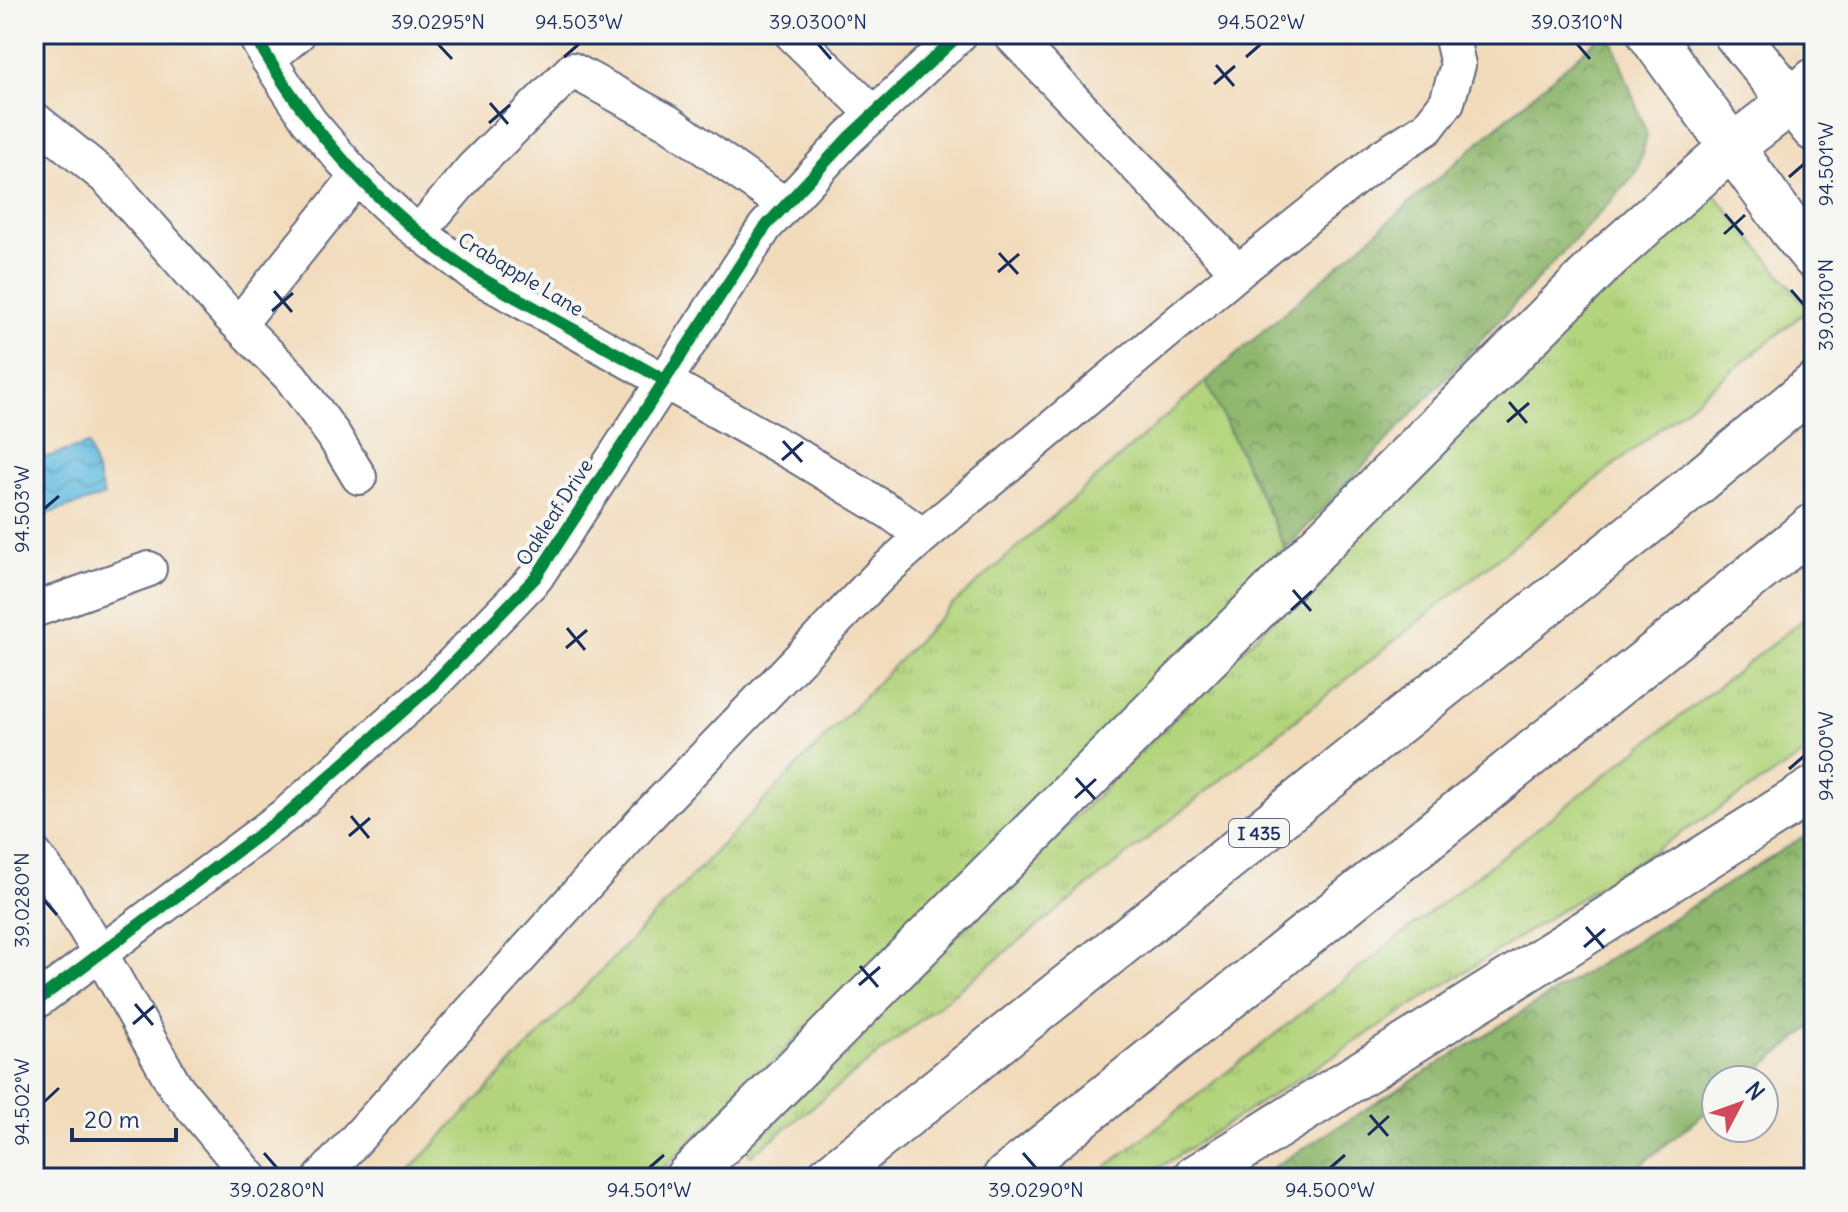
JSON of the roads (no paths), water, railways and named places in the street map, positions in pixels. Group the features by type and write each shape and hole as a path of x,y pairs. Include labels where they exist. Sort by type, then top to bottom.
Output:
{"main road":[{"path":"1650,34 1814,257"},
{"path":"687,1178 1609,256 1732,147 1807,104 1736,34"},
{"name":"I 435","path":"828,1178 1691,488 1814,385"},
{"path":"1005,1178 1814,526"},
{"path":"1195,1178 1814,789"}],"street":[{"path":"261,46 298,34"},
{"path":"792,34 874,114"},
{"name":"Oakleaf Drive","path":"34,1003 288,813 429,688 536,577 765,227 848,138 960,34"},
{"path":"1010,34 1238,272"},
{"path":"321,1178 646,818 881,574 1238,272 1383,156 1427,128 1447,102 1458,65 1451,34"},
{"name":"Crabapple Lane","path":"261,46 309,121 357,177 403,220 474,274 859,492 923,536"},
{"path":"419,232 473,168 572,70 669,123 785,205"},
{"path":"34,119 108,179 291,377 359,477"},
{"path":"239,324 357,177"},
{"path":"34,610 149,569"},
{"path":"34,854 67,898 175,1086 251,1178"}],"water":[{"path":"88,444 104,496 34,518 34,461"}]}
